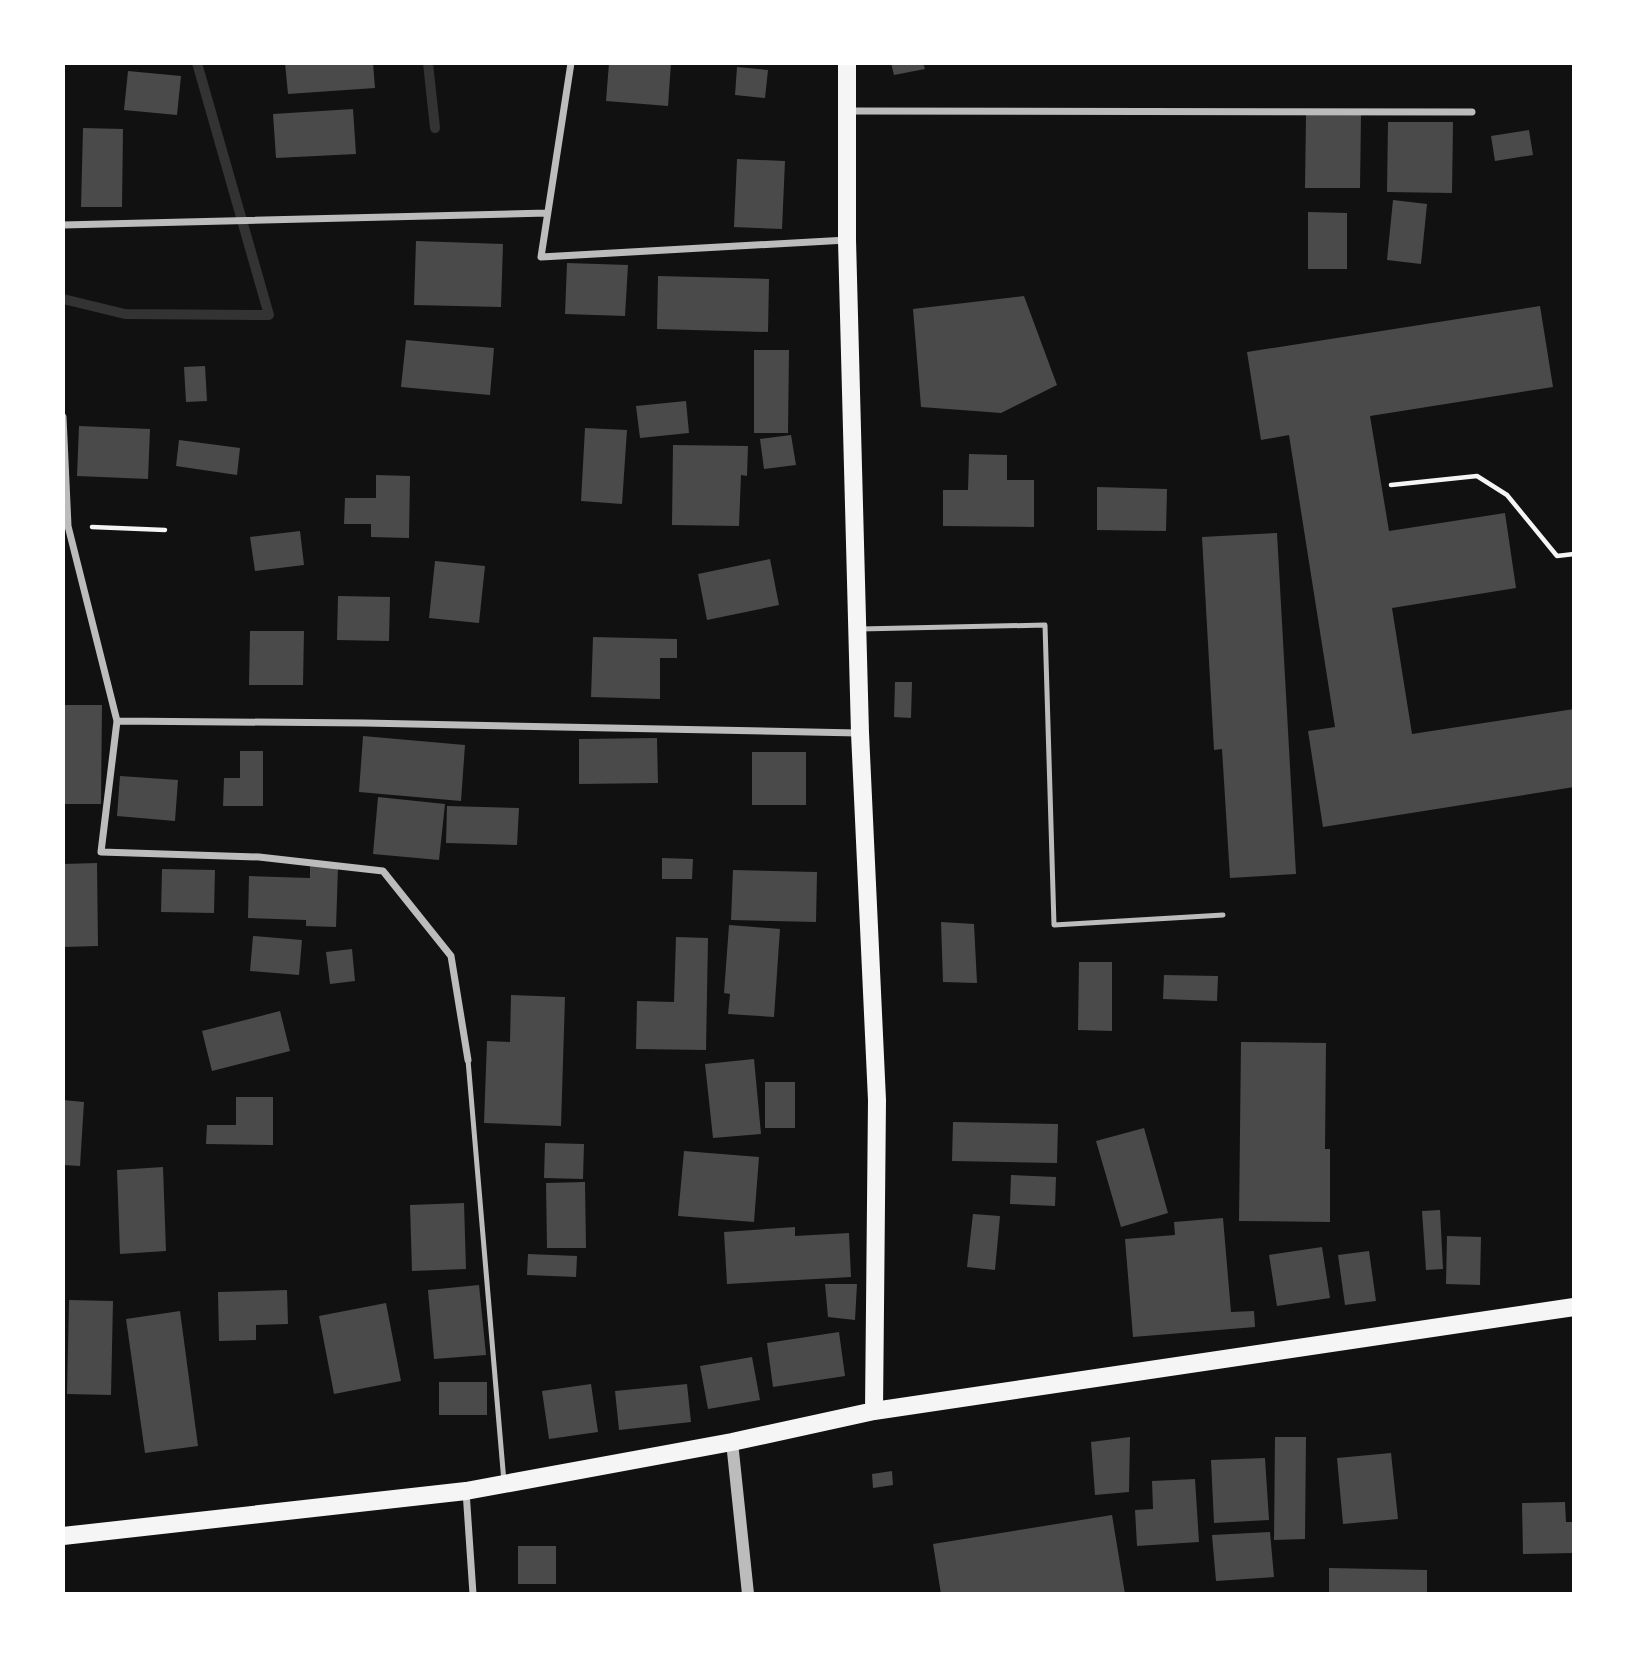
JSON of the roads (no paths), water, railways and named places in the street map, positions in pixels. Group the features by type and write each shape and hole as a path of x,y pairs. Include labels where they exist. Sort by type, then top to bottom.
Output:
{"main road":[{"path":"847,63 847,240 860,733 877,1100 874,1411"},
{"path":"63,1536 466,1491 732,1442 874,1411 1574,1307"}],"street":[{"path":"571,63 541,257 847,240"},
{"path":"849,111 1472,112"},
{"path":"63,225 547,214"},
{"path":"63,417 68,526 117,721 101,852 259,857 383,871 451,956 468,1060"},
{"path":"117,721 378,723 860,733"},
{"path":"732,1442 748,1594"},
{"path":"466,1491 474,1594"}],"lane":[{"path":"857,629 1045,625 1054,925 1223,915"},
{"path":"468,1060 504,1482"}],"waterway":[{"path":"63,299 125,314 269,315 197,63"},
{"path":"428,63 435,128"}]}
